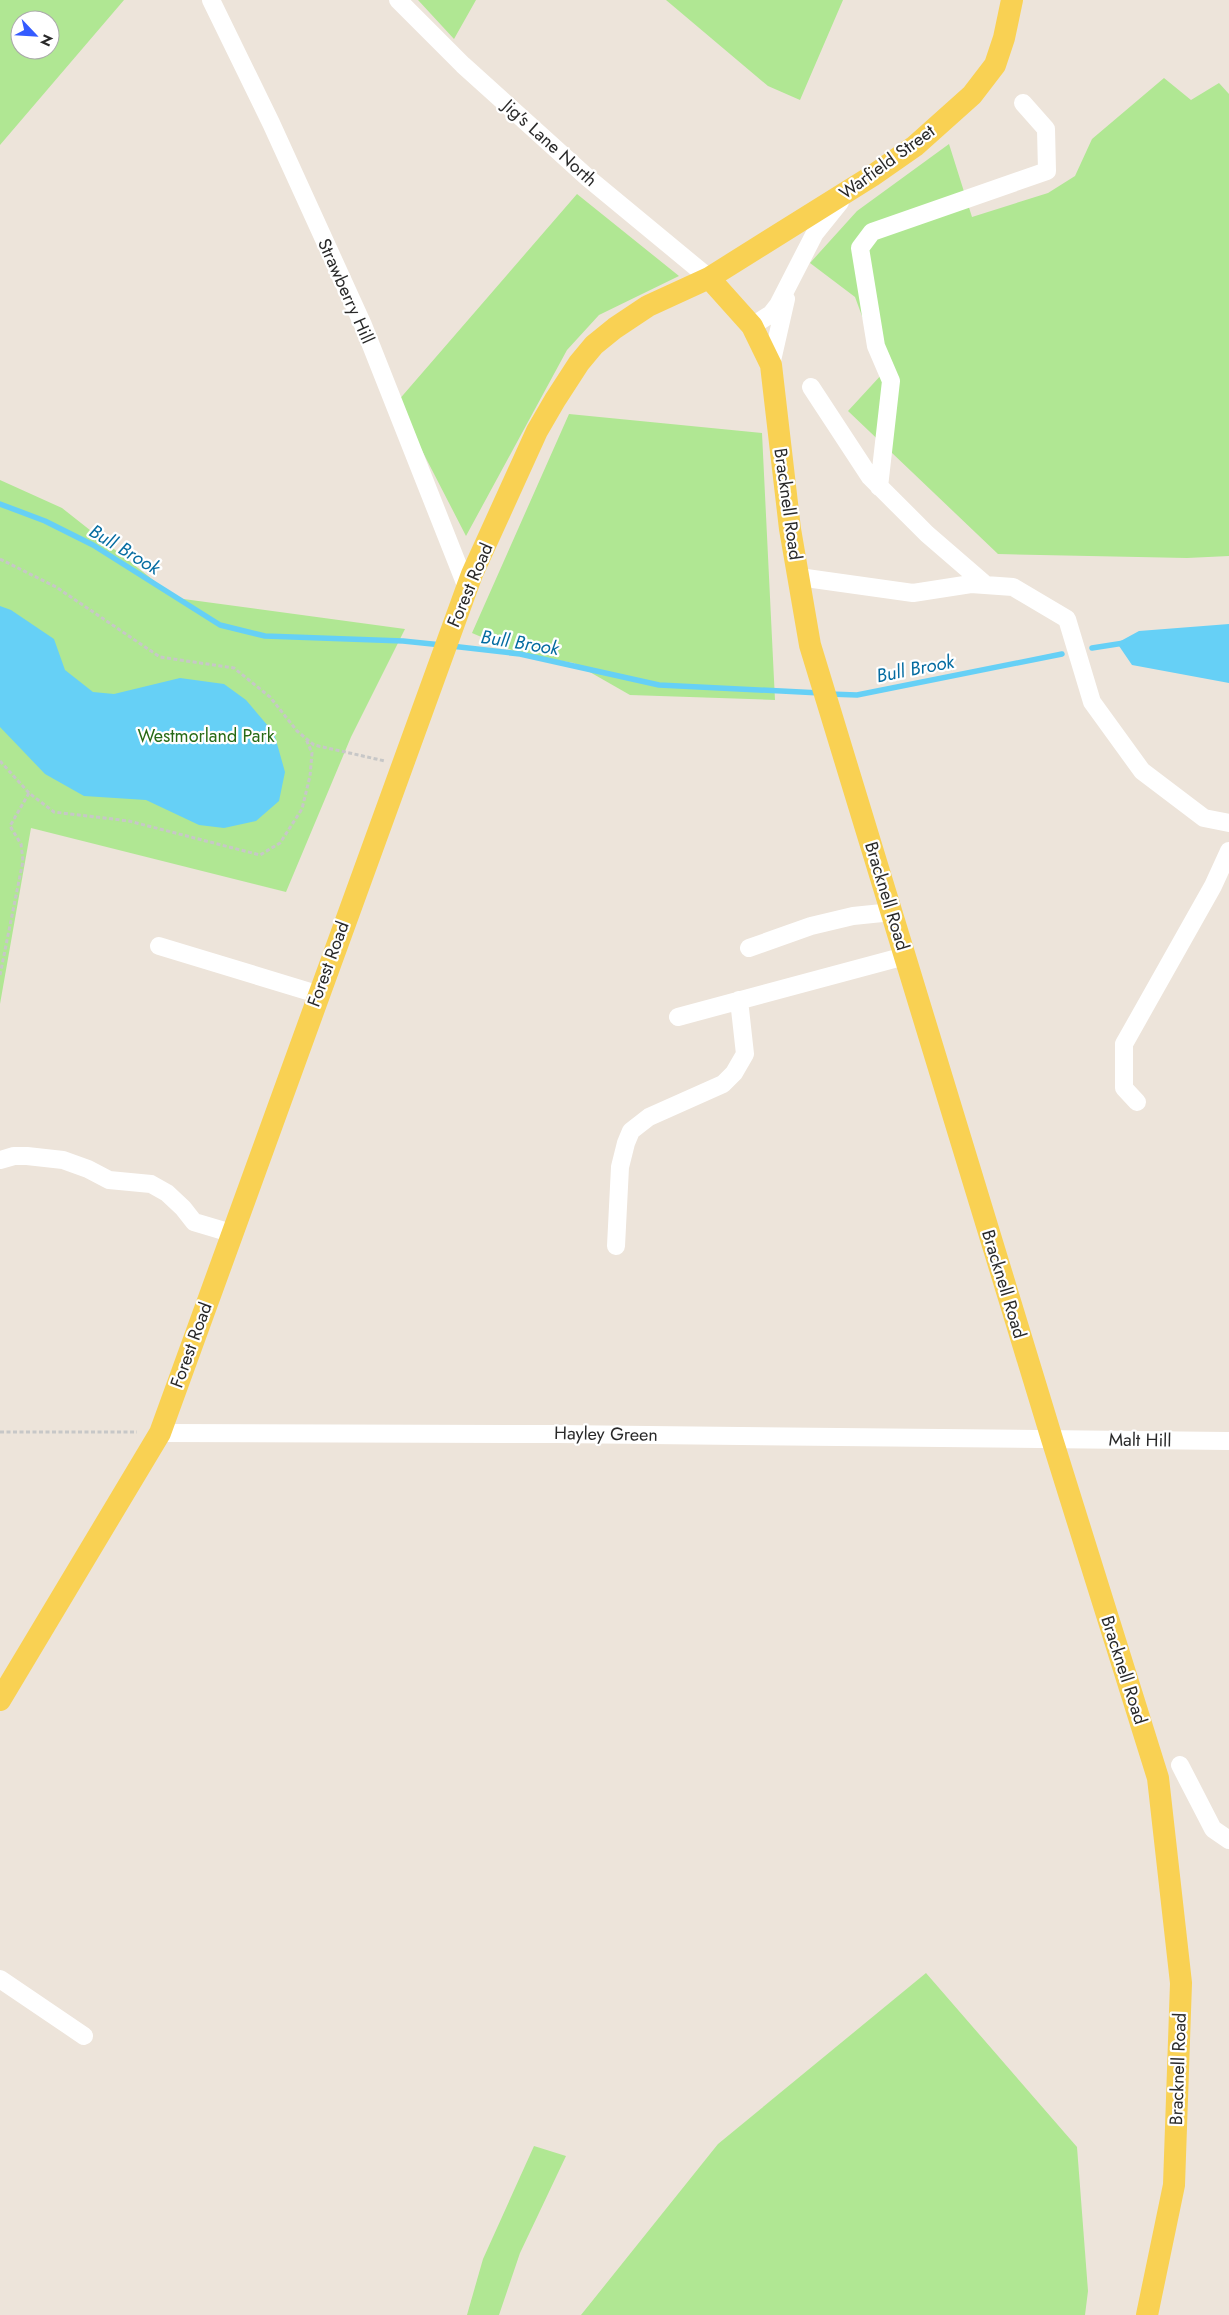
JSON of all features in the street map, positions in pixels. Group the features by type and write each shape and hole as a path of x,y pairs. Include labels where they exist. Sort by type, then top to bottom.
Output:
{"main road":[{"name":"Warfield Street","path":"709,278 857,186 916,146 972,95 995,65 1004,38 1012,0"},
{"name":"Forest Road","path":"0,1700 160,1432 317,994 466,588 538,431 579,363 594,345 648,306 709,278"},
{"name":"Bracknell Road","path":"709,278 752,326 771,365 790,529 810,645 1052,1439 1158,1778 1180,1984 1174,2185 1147,2315"}],"street":[{"name":"Strawberry Hill","path":"211,0 271,123 363,325 466,588"},
{"name":"Jig's Lane North","path":"398,0 463,65 588,178 709,278"},
{"path":"879,487 891,381 876,346 860,248 872,232 1047,171 1046,129 1023,103"},
{"path":"752,326 771,314 790,284 815,233 829,213 857,186"},
{"path":"771,365 790,284"},
{"path":"811,388 870,477 927,534 986,586"},
{"path":"798,577 913,593 971,584 1013,587 1067,619 1092,702 1142,771 1204,818 1229,823"},
{"path":"1137,1102 1124,1088 1124,1044 1213,886 1229,851"},
{"path":"748,948 811,926 853,916 892,912"},
{"path":"159,946 317,994"},
{"path":"678,1016 905,956"},
{"path":"616,1246 620,1167 631,1132 649,1117 723,1084 734,1073 745,1054 739,1000"},
{"path":"0,1160 14,1156 63,1160 88,1169 109,1180 151,1184 167,1193 194,1222 232,1233"},
{"name":"Hayley Green","path":"160,1432 1052,1439"},
{"name":"Malt Hill","path":"1052,1439 1229,1441"},
{"path":"1180,1765 1214,1829 1229,1840"},
{"path":"0,1979 84,2036"}],"path":[{"path":"0,560 56,587 160,657 234,668 270,697 297,731 314,745 401,764"},
{"path":"0,761 29,793 54,812 129,821 260,855 280,843 302,808 310,776 312,753 306,738"},
{"path":"0,975 23,861 21,844 10,826 29,793"},
{"path":"0,1432 160,1432"}],"green space":[{"path":"0,0 124,0 0,145"},
{"path":"418,0 476,0 454,39"},
{"path":"666,0 843,0 800,100 768,86"},
{"path":"1164,78 1191,100 1219,83 1229,94 1229,556 1187,558 998,554 848,411 883,373 855,297 810,263 857,211 949,144 972,217 1048,193 1075,176 1092,139"},
{"path":"577,194 679,276 599,315 567,350 466,536 397,402"},
{"path":"569,414 762,433 775,700 630,695 574,663 521,654 472,633"},
{"name":"Westmorland Park","path":"0,480 62,508 176,598 405,629 351,737 286,892 31,828 0,1004"},
{"path":"926,1973 1077,2147 1088,2291 1085,2315 581,2315 718,2144"},
{"path":"534,2146 566,2156 520,2253 499,2315 467,2315 483,2259"}],"water":[{"path":"0,606 11,610 54,639 65,670 93,692 114,694 180,678 224,684 246,700 274,733 285,772 279,801 256,821 224,828 199,825 146,800 84,796 45,774 0,727"},
{"path":"1229,624 1229,683 1132,665 1117,643 1139,631"}],"waterway":[{"name":"Bull Brook","path":"0,504 45,521 93,545 220,625 265,636 403,641 442,645"},
{"name":"Bull Brook","path":"1092,648 1124,643"},
{"name":"Bull Brook","path":"451,646 520,654 659,685 820,693"},
{"name":"Bull Brook","path":"829,694 857,695 1062,654"}]}
